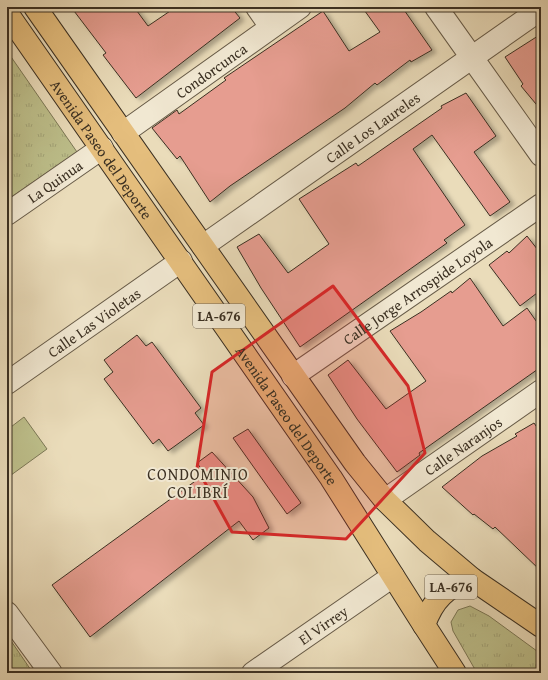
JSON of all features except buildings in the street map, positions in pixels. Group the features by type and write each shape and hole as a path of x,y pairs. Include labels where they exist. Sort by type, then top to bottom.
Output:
{"main road":[{"name":"Avenida Paseo del Deporte","path":"35,7 355,463 385,500 427,541 472,579"},
{"name":"Avenida Paseo del Deporte","path":"9,18 102,148 331,478 424,625"},
{"name":"LA-676","path":"455,673 424,625 436,599 446,590 459,583 472,579 541,626"}],"street":[{"path":"257,7 272,27"},
{"name":"Condorcunca","path":"122,133 300,7"},
{"path":"436,7 541,155"},
{"name":"Calle Los Laureles","path":"203,246 541,9"},
{"name":"La Quinua","path":"7,214 102,148"},
{"name":"Calle Jorge Arrospide Loyola","path":"293,376 541,205"},
{"name":"Calle Las Violetas","path":"7,383 181,261"},
{"name":"Calle Naranjos","path":"385,500 541,390"},
{"name":"El Virrey","path":"264,670 393,576"},
{"path":"7,613 51,673"}],"highlighted area":[{"path":"333,286 408,386 425,453 346,539 232,532 197,468 212,372"}],"green space":[{"path":"7,51 77,152 7,200"},
{"path":"24,417 47,449 7,478 7,430"},
{"path":"470,606 489,616 541,654 541,673 477,673 453,631 451,622 458,610"},
{"path":"7,635 33,673 7,673"}],"district":[{"name":"CONDOMINIO COLIBRÍ","path":"198,483"}]}
